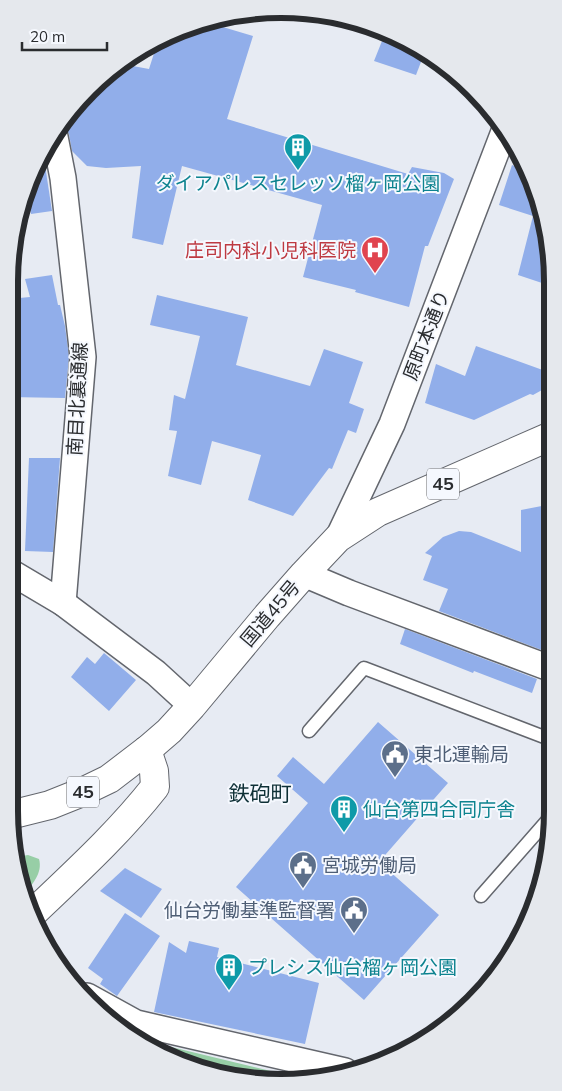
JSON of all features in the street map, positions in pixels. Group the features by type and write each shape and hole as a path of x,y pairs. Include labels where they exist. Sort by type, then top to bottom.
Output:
{"main road":[{"name":"国道45号","path":"18,813 50,805 80,794 109,779 170,731 304,574 338,538 378,512 544,439"},
{"path":"37,909 103,848 135,813 154,787 154,771 147,750"}],"street":[{"name":"原町本通り","path":"338,538 392,424 502,138"},
{"name":"南目北裏通線","path":"56,144 63,178 82,357 63,603"},
{"path":"304,574 349,593 544,666"},
{"path":"18,576 63,603 156,673 192,706"},
{"path":"105,1006 136,1023 332,1068"}],"lane":[{"path":"309,731 364,668 544,737"},
{"path":"481,896 544,824"}],"green space":[{"path":"28,855 39,859 38,874 29,888 26,878 22,856"},
{"path":"161,1045 283,1074 247,1071 213,1065 196,1060"}],"building":[{"path":"217,25 253,36 227,119 408,174 412,167 444,173 454,179 428,246 425,246 409,307 355,292 356,290 303,277 322,205 182,166 163,245 132,238 141,166 106,168 87,166 72,151 69,134 66,130 83,107 121,72 130,66 149,69 155,50 196,31"},
{"path":"382,41 402,47 422,59 416,75 374,61"},
{"path":"45,164 52,211 31,214 29,202"},
{"path":"512,165 519,168 536,213 544,264 544,284 518,275 533,216 499,205"},
{"path":"52,275 58,305 60,305 65,326 69,357 65,398 18,397 18,298 30,297 25,279"},
{"path":"157,295 248,317 236,365 310,386 324,349 363,362 349,403 364,409 356,433 348,430 332,469 329,468 293,516 248,500 261,455 212,441 201,485 168,476 177,431 169,430 174,395 185,399 200,336 150,325"},
{"path":"476,346 544,370 544,389 474,420 425,403 436,364 465,376"},
{"path":"29,458 60,458 53,552 25,551"},
{"path":"544,506 544,651 439,611 448,589 423,580 432,556 425,553 443,537 459,531 471,532 521,552 521,510"},
{"path":"405,629 537,679 532,693 474,671 473,673 400,644"},
{"path":"104,653 136,680 109,711 71,677 87,657 95,664"},
{"name":"仙台第四合同庁舎","path":"378,722 448,783 379,862 439,915 364,1000 236,887 308,803 277,776 293,757 324,784"},
{"path":"125,868 162,889 141,918 100,891"},
{"path":"125,913 160,936 117,996 100,984 103,979 88,968"},
{"name":"プレシス仙台榴ヶ岡公園","path":"189,941 219,948 217,957 319,983 305,1044 154,1012 169,942 186,953"}],"place":[{"name":"ダイアパレスセレッソ榴ヶ岡公園","path":"298,171"},
{"name":"庄司内科小児科医院","path":"375,274"},
{"name":"東北運輸局","path":"395,778"},
{"name":"仙台第四合同庁舎","path":"344,833"},
{"name":"宮城労働局","path":"303,889"},
{"name":"仙台労働基準監督署","path":"354,934"},
{"name":"プレシス仙台榴ヶ岡公園","path":"229,991"}],"district":[{"name":"鉄砲町","path":"260,794"}]}
